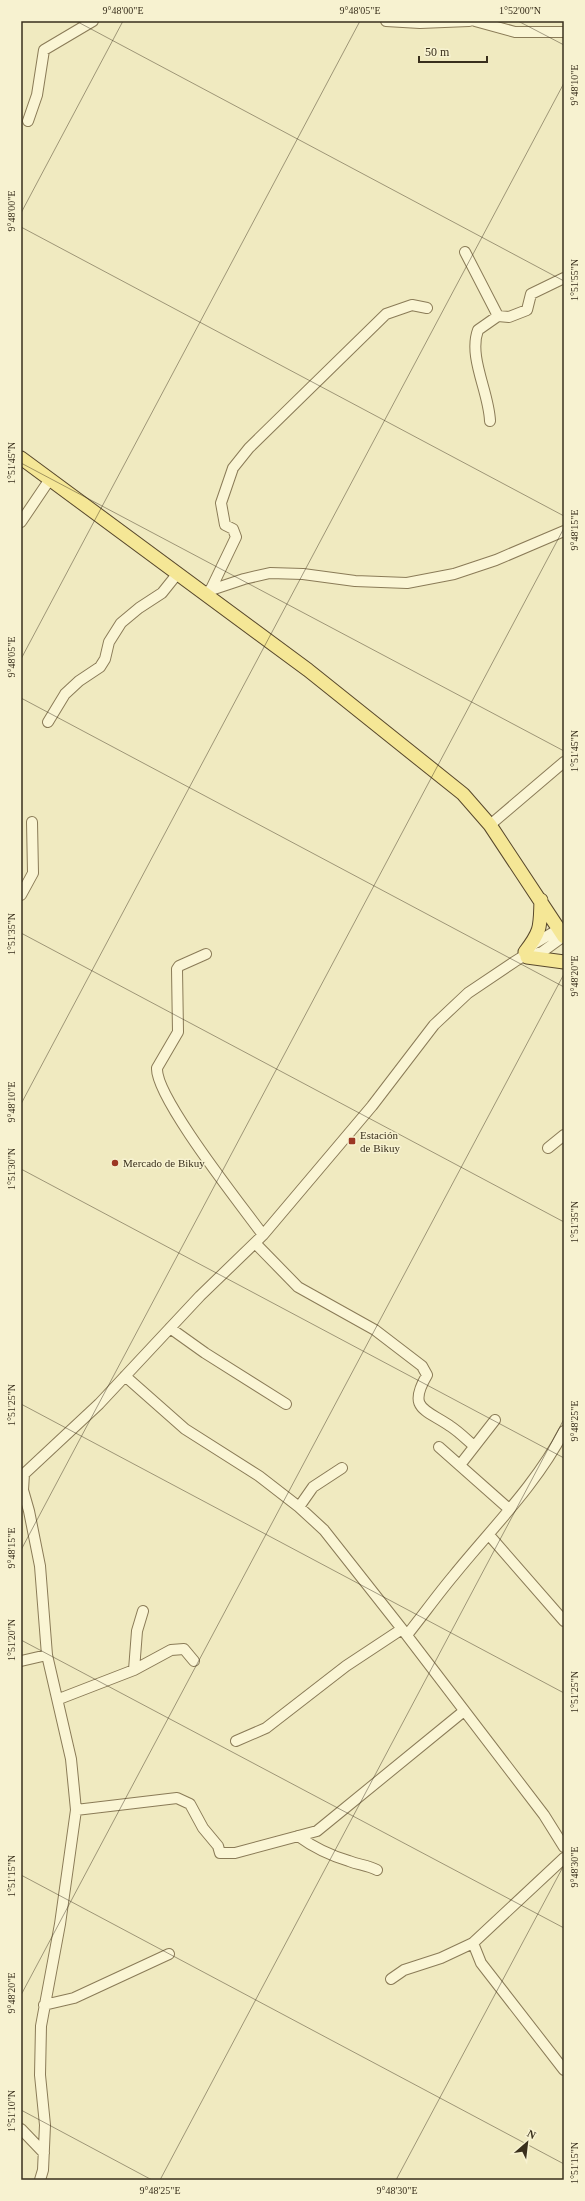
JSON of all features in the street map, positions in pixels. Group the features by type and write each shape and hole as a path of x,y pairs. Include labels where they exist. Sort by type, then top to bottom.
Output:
{"main road":[{"path":"21,458 178,573 208,591 463,794 490,825 541,900 562,934"},
{"path":"541,900 541,925 535,939 525,955 564,962"}],"street":[{"path":"28,121 37,95 44,50 93,21"},
{"path":"386,21 420,23 469,21"},
{"path":"475,21 516,32 564,32"},
{"path":"464,252 498,316"},
{"path":"490,421 488,401 474,346 478,330 498,316 509,317 527,310 531,294 564,278"},
{"path":"208,591 236,537 233,529 225,525 221,502 233,468 249,448 386,314 412,305 427,308"},
{"path":"21,522 50,479"},
{"path":"208,591 244,579 270,573 303,574 355,581 407,583 454,574 496,560 564,531"},
{"path":"48,722 65,694 79,681 100,667 105,659 109,642 121,623 139,608 162,593 178,573"},
{"path":"490,825 564,762"},
{"path":"21,895 33,873 32,822"},
{"path":"40,2180 44,2152 45,2125 40,2075 41,2026 60,1924 76,1810 71,1759 59,1699 47,1655 40,1566 22,1492 22,1472 99,1404 170,1328 263,1235 358,1123 434,1025 468,993 525,955 542,952 562,934"},
{"path":"206,954 179,966 178,1032 157,1068 157,1073 169,1102 263,1235"},
{"path":"548,1148 564,1135"},
{"path":"255,1243 298,1287 375,1330 422,1366 427,1375 419,1388 418,1400 425,1412 450,1426 474,1446"},
{"path":"170,1328 205,1353 286,1404"},
{"path":"125,1376 185,1429 259,1476 299,1506 324,1530 405,1632 544,1815 564,1847"},
{"path":"460,1465 495,1420"},
{"path":"236,1741 266,1728 346,1666 405,1632 489,1535 552,1454 564,1431"},
{"path":"439,1447 509,1509"},
{"path":"299,1506 313,1487 342,1468"},
{"path":"489,1535 564,1621"},
{"path":"134,1670 137,1631 143,1611"},
{"path":"59,1699 134,1670 171,1650 179,1648 188,1652 194,1660"},
{"path":"21,1661 47,1655"},
{"path":"76,1810 176,1798 190,1804 203,1828 218,1846 220,1853 235,1853 317,1831 464,1711"},
{"path":"316,1847 317,1831"},
{"path":"298,1836 316,1847 351,1862 366,1864 377,1870"},
{"path":"391,1979 404,1970 441,1958 473,1942 564,1858"},
{"path":"473,1942 481,1963 564,2070"},
{"path":"44,2005 74,1998 169,1954"},
{"path":"21,2129 44,2152"}],"place":[{"name":"Estación de Bikuy","path":"352,1141"},
{"name":"Mercado de Bikuy","path":"115,1163"}]}
